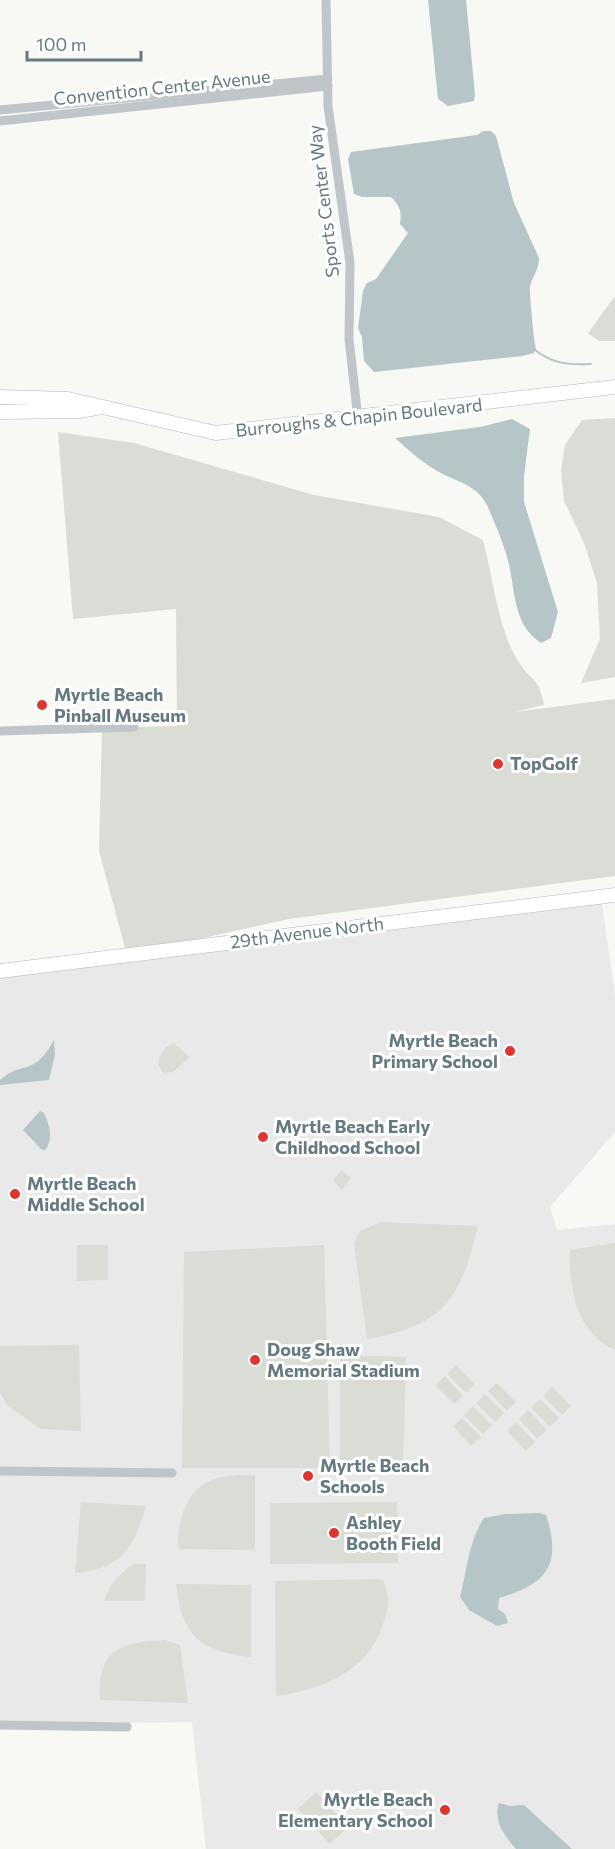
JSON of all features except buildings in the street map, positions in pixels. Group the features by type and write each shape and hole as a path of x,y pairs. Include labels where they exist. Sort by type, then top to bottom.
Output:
{"street":[{"name":"Sports Center Way","path":"326,0 328,83 351,263 349,339 358,419"},
{"name":"Convention Center Avenue","path":"0,110 328,83"},
{"name":"Convention Center Avenue","path":"0,121 328,83"},
{"name":"Burroughs & Chapin Boulevard","path":"0,397 68,399 216,433 358,419 615,387"},
{"name":"Burroughs & Chapin Boulevard","path":"0,412 79,411 104,407"},
{"path":"0,731 134,728"},
{"name":"29th Avenue North","path":"0,971 615,895"},
{"path":"0,1471 172,1473"},
{"path":"0,1725 127,1727"}],"shaded area":[{"path":"428,0 466,0 474,101 448,106 438,99"},
{"path":"483,131 491,131 496,136 514,203 539,258 530,286 536,349 534,353 522,356 374,372 364,361 362,337 358,328 363,291 367,283 376,279 408,233 400,224 400,209 391,197 362,197 354,194 348,159 351,152 477,135"},
{"path":"615,296 615,341 599,341 588,333"},
{"path":"615,418 615,677 581,683 600,639 597,583 584,543 564,501 561,470 565,445 582,420"},
{"path":"512,419 530,429 524,476 524,502 558,612 551,638 541,643 531,635 519,615 505,551 483,498 472,488 427,465 395,438 480,427"},
{"path":"58,432 134,443 314,495 439,517 483,540 497,602 511,648 523,668 537,684 544,705 514,712 615,699 615,876 289,919 127,955 99,851 102,728 177,726 176,609 73,619"},
{"name":"Myrtle Beach Schools","path":"601,897 615,995 615,1132 550,1207 557,1230 615,1224 615,1849 206,1849 192,1722 0,1725 0,971"},
{"path":"54,1040 55,1055 49,1080 0,1085 0,1080 8,1074 34,1064 40,1059"},
{"path":"173,1043 190,1057 173,1072 163,1073 158,1063 160,1056 164,1049"},
{"path":"40,1111 44,1113 50,1132 48,1146 45,1150 42,1150 23,1130"},
{"path":"342,1170 351,1178 342,1190 333,1180"},
{"path":"381,1222 478,1226 464,1273 456,1291 445,1305 432,1317 415,1326 367,1339 354,1243 360,1231"},
{"path":"615,1243 615,1350 591,1333 583,1321 571,1279 570,1250"},
{"path":"77,1245 108,1245 108,1280 77,1281"},
{"name":"Doug Shaw Memorial Stadium","path":"324,1245 330,1468 182,1468 184,1252"},
{"path":"79,1345 81,1431 41,1429 8,1406 0,1393 0,1346"},
{"path":"340,1355 406,1357 403,1471 340,1470"},
{"path":"456,1365 475,1384 466,1393 447,1374"},
{"path":"445,1376 463,1396 454,1404 435,1385"},
{"path":"497,1383 516,1402 507,1411 488,1391"},
{"path":"552,1387 571,1406 562,1415 543,1396"},
{"path":"485,1394 504,1413 495,1422 476,1403"},
{"path":"540,1399 559,1418 550,1427 531,1408"},
{"path":"473,1406 492,1425 483,1434 464,1415"},
{"path":"528,1410 547,1430 537,1439 519,1419"},
{"path":"462,1418 481,1437 471,1446 453,1426"},
{"path":"516,1422 535,1442 526,1451 507,1431"},
{"path":"255,1475 255,1550 179,1549 180,1521 183,1511 199,1487 218,1478"},
{"path":"81,1502 146,1506 136,1534 123,1554 104,1566 75,1573"},
{"name":"Ashley Booth Field","path":"397,1502 398,1563 270,1564 270,1503"},
{"path":"540,1513 546,1515 551,1532 551,1559 547,1570 540,1579 529,1586 499,1598 498,1609 505,1614 508,1623 497,1626 469,1610 460,1597 474,1537 484,1518 505,1514"},
{"path":"134,1564 146,1564 145,1601 104,1601 116,1580"},
{"path":"383,1579 388,1596 387,1610 376,1641 366,1655 341,1676 326,1683 276,1696 275,1581"},
{"path":"176,1584 251,1585 251,1657 219,1651 197,1638 183,1617"},
{"path":"165,1640 180,1645 188,1703 100,1700 103,1670 107,1660 115,1652 135,1643"},
{"path":"316,1792 348,1827 330,1844 298,1809"},
{"path":"499,1803 510,1806 524,1805 572,1849 516,1849 499,1822 497,1816"}],"waterway":[{"path":"535,350 562,363 591,364"}],"place":[{"name":"Myrtle Beach Pinball Museum","path":"42,705"},
{"name":"TopGolf","path":"498,764"},
{"name":"Myrtle Beach Primary School","path":"510,1051"},
{"name":"Myrtle Beach Early Childhood School","path":"263,1137"},
{"name":"Myrtle Beach Middle School","path":"15,1194"},
{"name":"Doug Shaw Memorial Stadium","path":"255,1360"},
{"name":"Myrtle Beach Schools","path":"308,1476"},
{"name":"Ashley Booth Field","path":"334,1533"},
{"name":"Myrtle Beach Elementary School","path":"445,1810"}]}
